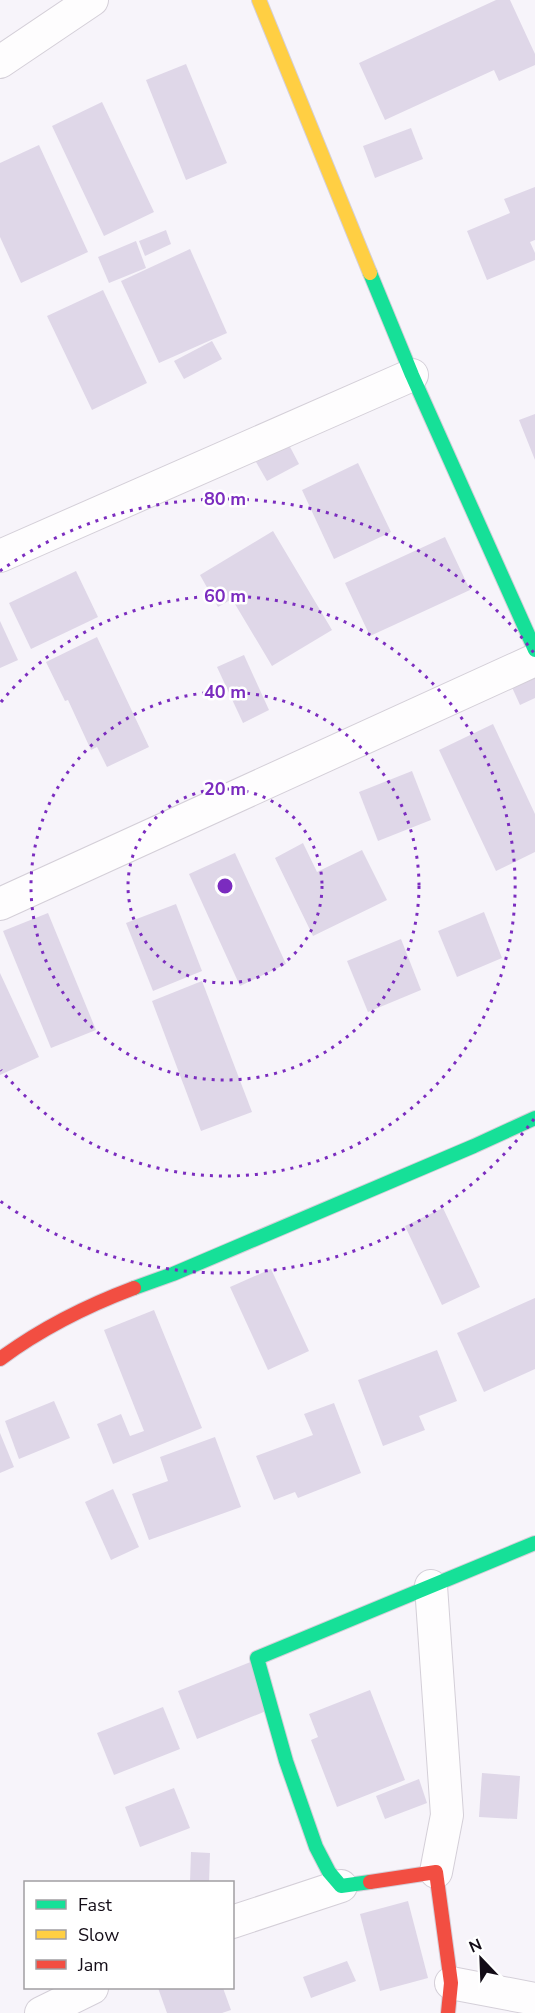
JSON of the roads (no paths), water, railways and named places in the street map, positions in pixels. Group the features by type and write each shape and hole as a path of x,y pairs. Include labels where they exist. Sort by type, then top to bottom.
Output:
{"street":[{"path":"0,62 92,0"},
{"path":"259,0 412,375 535,650"},
{"path":"0,556 412,375"},
{"path":"0,904 535,660"},
{"path":"0,1359 36,1333 72,1314 388,1183 535,1118"},
{"path":"341,1886 335,1881 321,1859 300,1803 275,1730 257,1658 535,1543"},
{"path":"431,1586 447,1815 436,1872 450,1998 535,1999"},
{"path":"234,1921 341,1886 436,1872"},
{"path":"41,2013 90,1989"}]}
